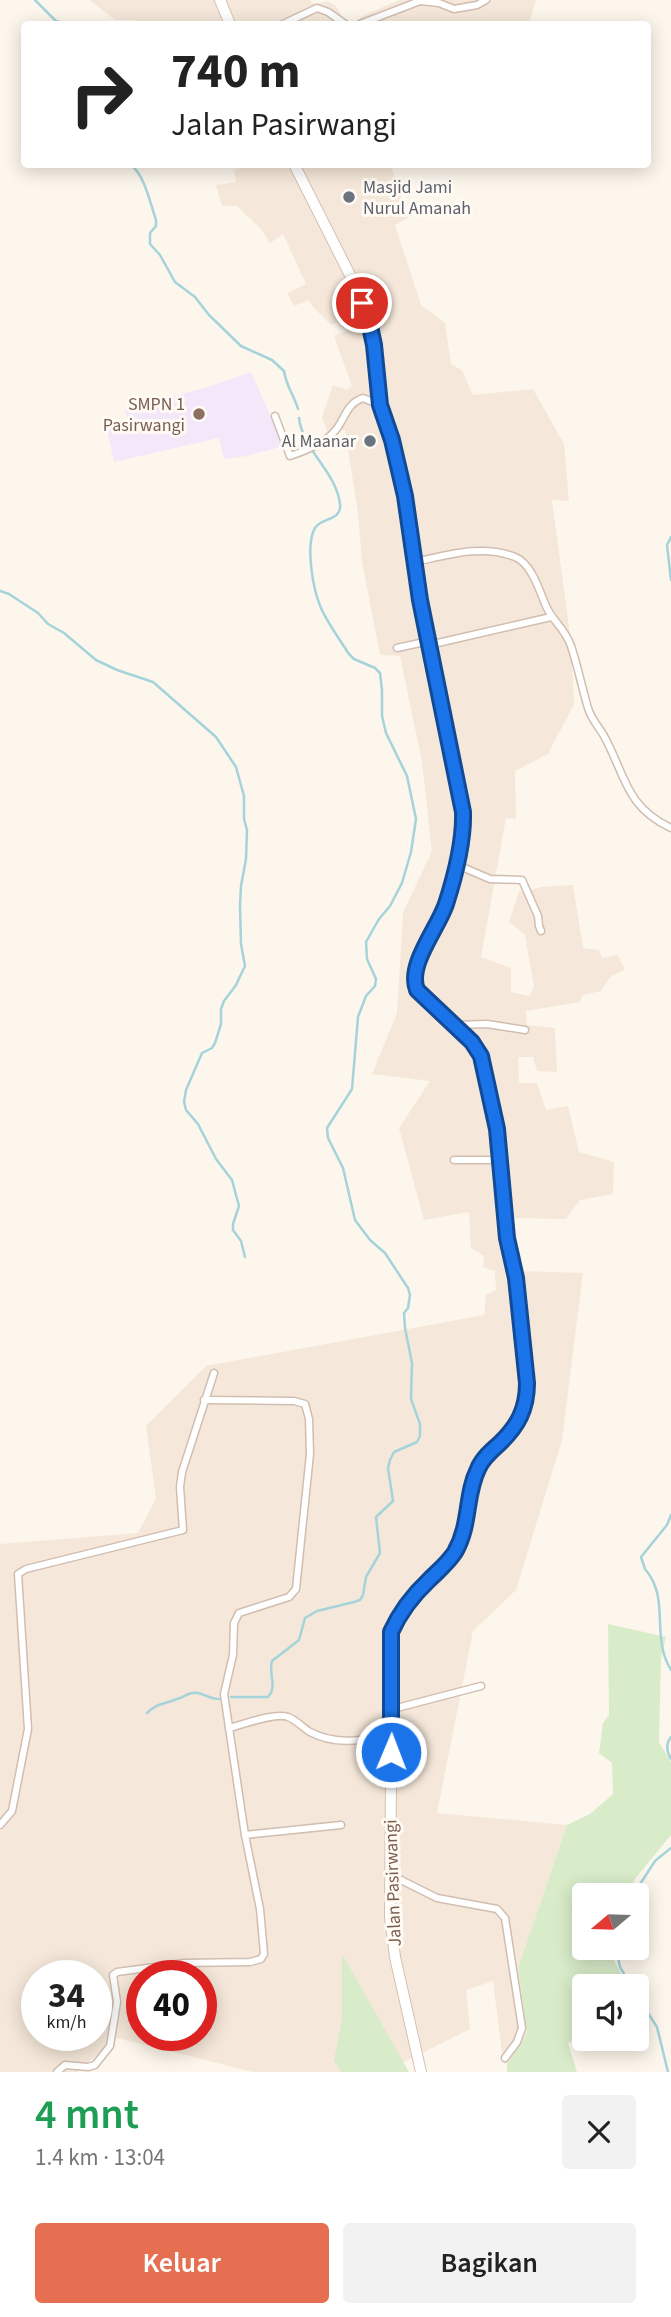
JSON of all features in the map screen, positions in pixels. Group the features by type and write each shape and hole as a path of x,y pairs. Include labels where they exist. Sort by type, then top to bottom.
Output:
{"street":[{"path":"220,0 229,21"},
{"path":"368,21 416,2 439,3 454,9 480,4 486,0"},
{"path":"289,21 317,8 341,21"},
{"name":"Jalan Pasirwangi","path":"296,168 357,289 368,317 374,345 380,405 392,440 405,496 420,600 463,812 462,833 442,915 417,962 414,977 417,990 472,1042 481,1056 497,1129 507,1238 516,1278 526,1353 527,1396 520,1419 477,1470 466,1523 454,1553 413,1596 391,1632 393,1709 390,1917 395,1957 421,2072"},
{"path":"275,416 290,456 324,439 337,429 354,401 363,398 380,405"},
{"path":"415,562 471,550 518,558 526,565 551,617 564,629 585,691 588,709 630,794 639,807 671,828"},
{"path":"397,648 551,617"},
{"path":"455,864 490,879 522,880 538,916 541,931"},
{"path":"454,1026 487,1024 525,1030"},
{"path":"454,1160 500,1160"},
{"path":"0,1825 11,1814 27,1729 18,1574 26,1569 183,1530 181,1480 214,1373"},
{"path":"57,2072 65,2065 95,2065 110,2046 117,2002 113,1975 117,1972 185,1963 250,1962 261,1959 264,1954 260,1909 245,1835 225,1694 233,1655 236,1616 289,1597 296,1589 309,1480 309,1419 305,1404 294,1401 204,1400"},
{"path":"393,1709 481,1686"},
{"path":"229,1728 286,1716 312,1733 331,1740 358,1741 391,1735"},
{"path":"245,1835 341,1825"},
{"path":"391,1875 437,1898 497,1909 505,1918 522,2028 517,2042 505,2058"}],"shaded area":[{"path":"90,0 310,0 314,4 327,1 336,6 343,18 350,21 137,21 115,20"},
{"path":"400,0 536,0 530,21 356,21 364,15"},
{"path":"245,168 392,168 408,218 395,225 421,305 445,323 451,364 462,370 473,395 533,389 564,444 569,501 552,500 571,642 574,704 548,754 515,771 516,819 506,818 481,957 511,968 511,992 529,996 534,987 525,935 509,922 519,892 573,885 583,948 599,950 602,958 618,955 625,970 610,977 601,991 583,995 580,1002 526,1011 527,1025 555,1028 557,1072 537,1071 533,1057 518,1057 519,1083 537,1083 546,1110 568,1106 579,1152 614,1162 613,1194 580,1200 566,1219 511,1218 521,1271 583,1273 562,1440 516,1590 473,1631 437,1813 567,1825 518,1968 527,2034 507,2065 503,2062 493,1981 466,1990 470,2029 384,2072 253,2072 169,2051 217,2051 217,1960 126,1960 126,2040 117,2038 112,2042 112,1960 21,1960 21,2051 102,2051 77,2072 0,2072 0,1544 138,1533 156,1498 146,1426 206,1366 484,1315 486,1295 496,1290 495,1271 483,1267 484,1256 471,1248 469,1212 424,1220 399,1128 430,1081 372,1074 397,1013 403,913 432,851 422,762 400,656 380,655 362,561 358,513 345,430 328,433 322,417 333,385 347,390 352,386 334,336 366,323 362,313 331,325 309,300 294,306 287,293 306,284 283,234 270,243 261,229 237,206 222,206 216,185 236,182 234,170"},
{"name":"SMPN 1 Pasirwangi","path":"251,372 284,446 224,459 219,438 114,462 106,425 127,420 125,409 208,387"}],"green space":[{"path":"608,1624 666,1637 661,1657 659,1742 671,1762 671,1835 633,1883 572,1883 572,1960 614,1960 621,1974 572,1974 572,2041 568,2043 577,2072 507,2072 507,2065 527,2034 518,1968 567,1825 590,1814 613,1794 612,1763 599,1753 603,1723 609,1715"},
{"path":"342,1954 409,2072 341,2072 334,2060 342,2020"}],"waterway":[{"path":"35,0 56,21"},
{"path":"134,168 143,182 156,220 156,226 150,233 150,244 160,255 175,282 195,297 209,315 241,346 272,360 284,371 298,409"},
{"path":"231,1697 268,1697 273,1684 272,1661 299,1640 305,1618 317,1611 360,1600 366,1577 380,1553 376,1517 393,1501 388,1468 390,1460 394,1452 417,1442 420,1436 420,1424 411,1399 412,1363 405,1328 404,1313 408,1308 410,1295 408,1288 385,1253 370,1240 355,1220 343,1168 328,1138 327,1128 352,1089 358,1017 366,996 375,986 376,979 367,959 366,942 402,883 411,852 416,819 407,776 386,733 382,716 380,673 349,654 326,619 318,600 311,568 312,536 318,525 338,513 340,504 332,481 307,441 299,418"},
{"path":"671,537 667,545 671,580"},
{"path":"0,591 38,613 48,624 64,633 96,660 153,682 216,737 236,767 244,796 247,830 240,906 241,944 245,966 224,1001 215,1043 212,1048 202,1053 186,1090 184,1102 186,1110 198,1124 216,1159 232,1180 239,1206 233,1230 241,1241 245,1257"},
{"path":"671,1515 667,1525 641,1557 657,1593 662,1644 671,1670"},
{"path":"147,1713 158,1705 192,1693 219,1699"},
{"path":"671,1737 667,1748 671,1759"},
{"path":"641,1883 655,1861 671,1848"},
{"path":"619,1960 624,1974"},
{"path":"649,2015 657,2027 668,2072"}],"place":[{"name":"Masjid Jami Nurul Amanah","path":"349,197"},
{"name":"SMPN 1 Pasirwangi","path":"199,414"},
{"name":"Al Maanar","path":"370,441"}],"route":[{"path":"362,303 374,345 380,405 392,440 410,521 420,600 463,812 461,841 446,903 432,937 417,962 414,981 417,990 472,1042 481,1056 497,1129 507,1238 516,1278 527,1363 525,1406 514,1429 491,1451 477,1470 469,1513 454,1553 413,1596 391,1632 391,1752"}]}
